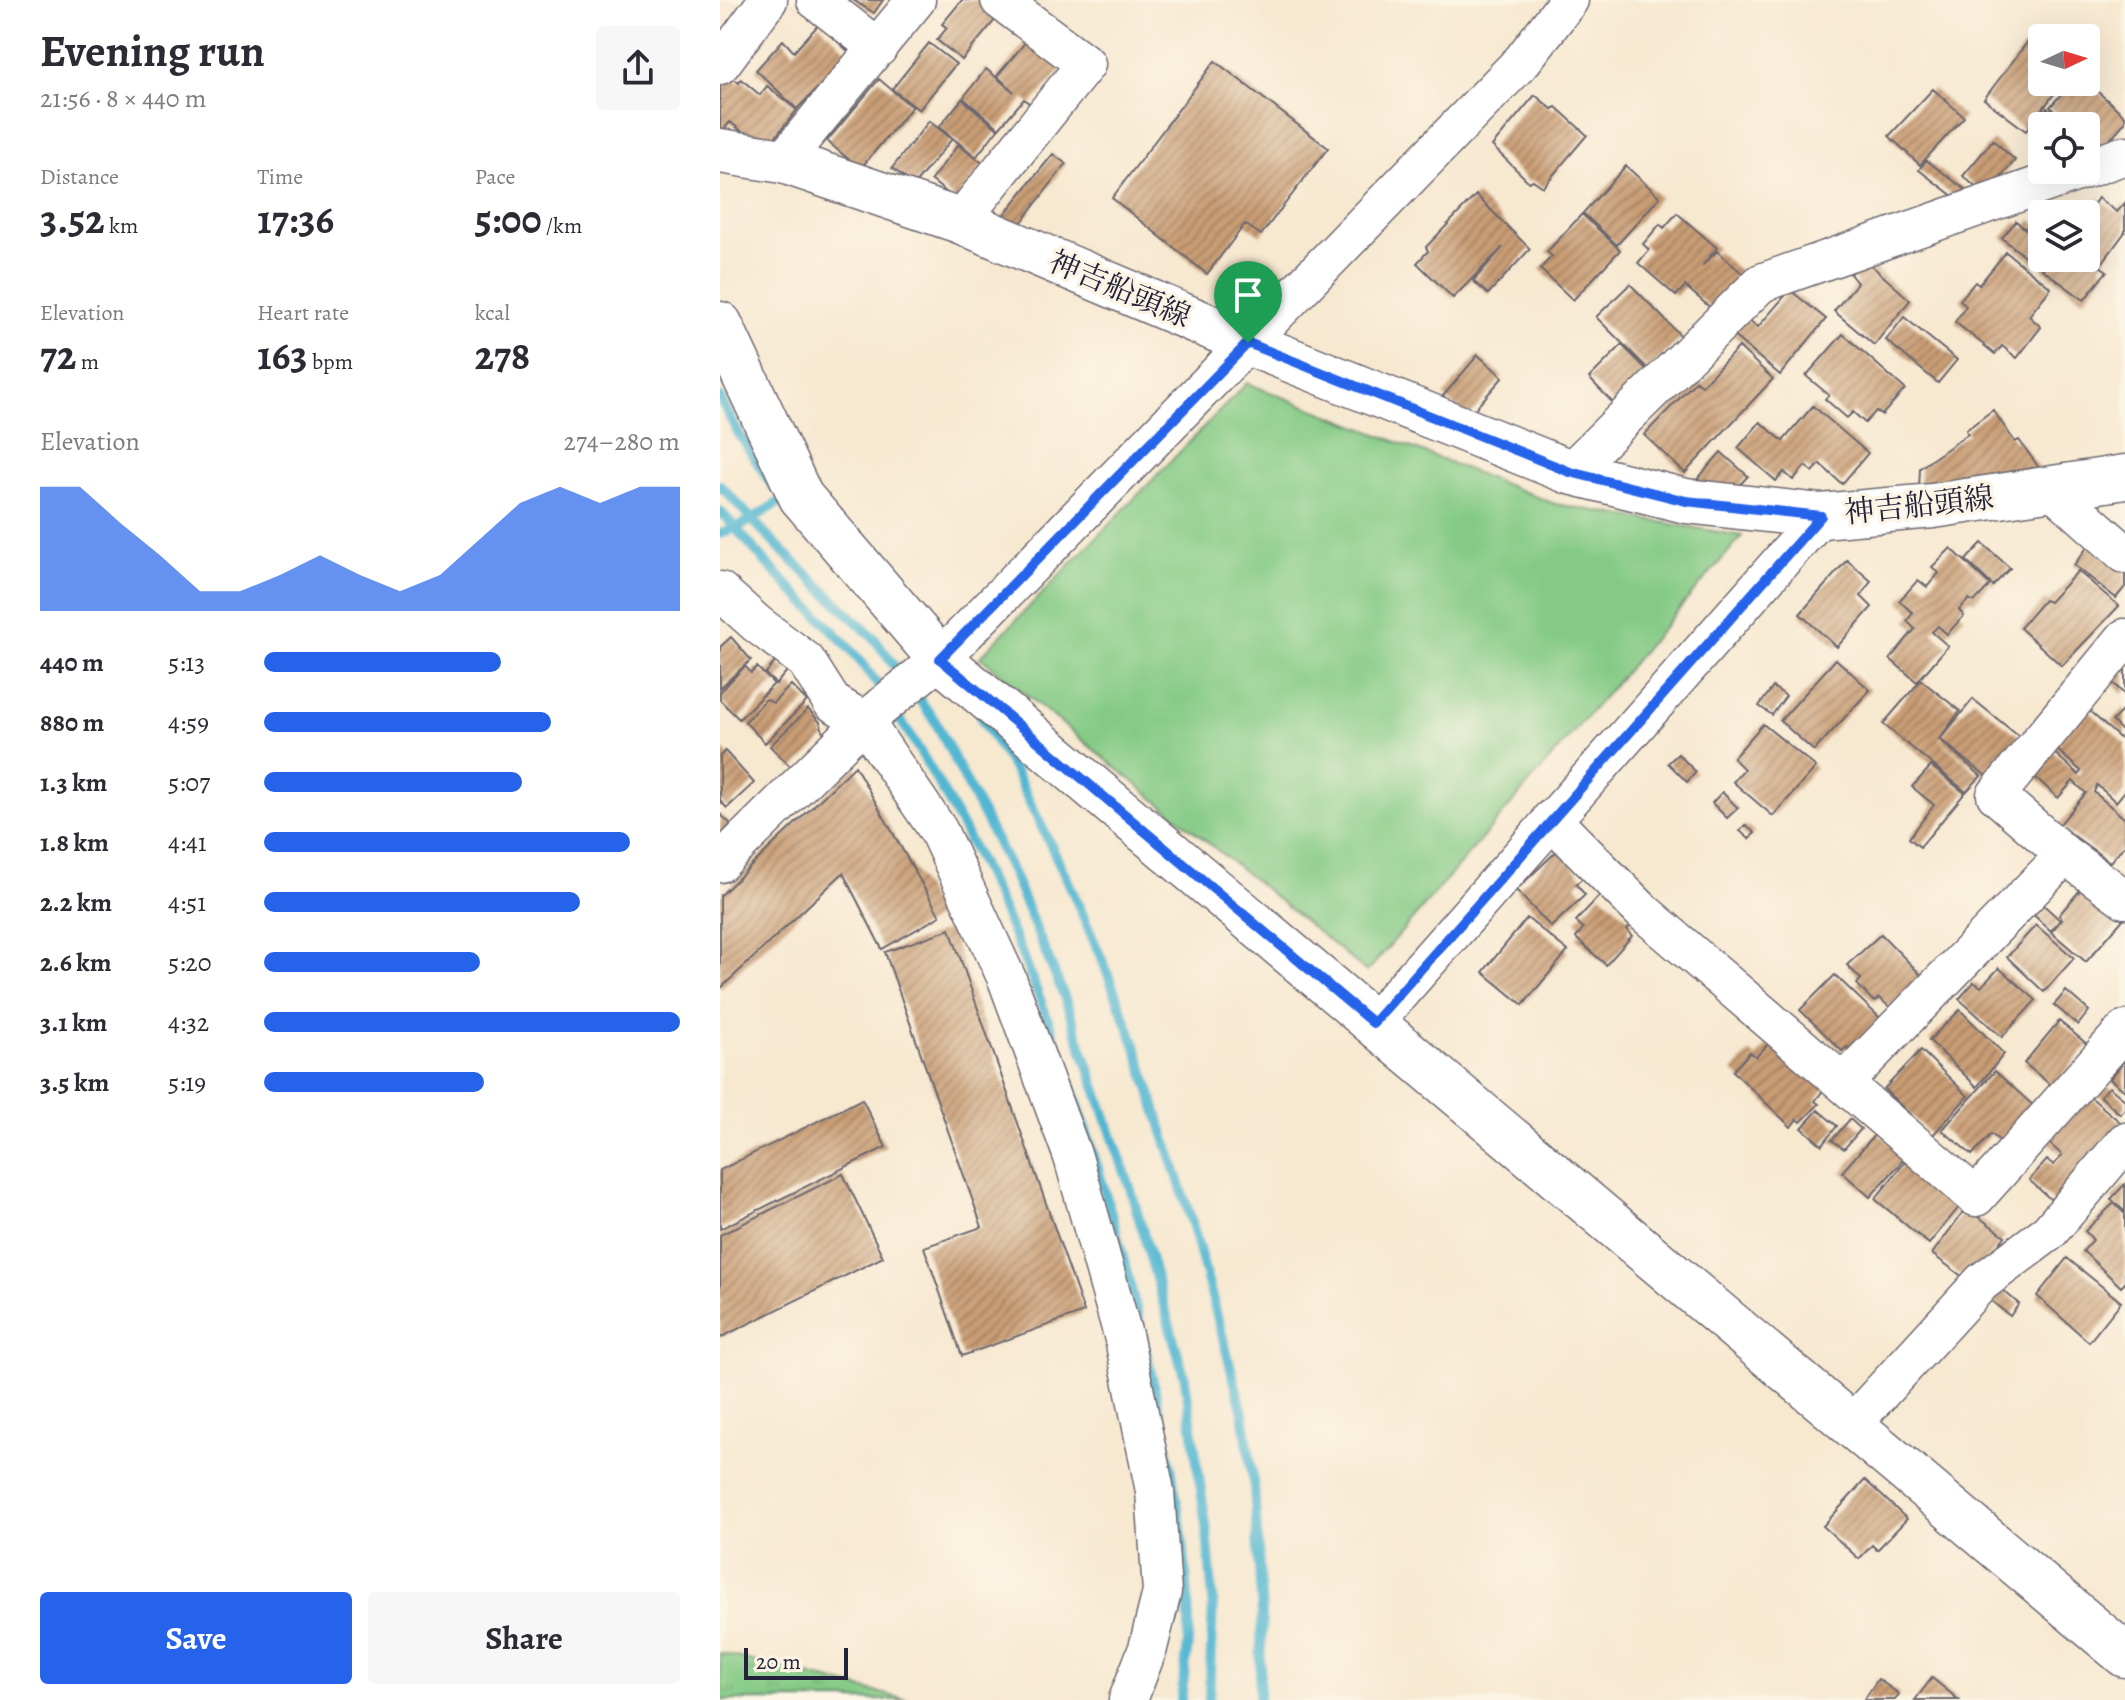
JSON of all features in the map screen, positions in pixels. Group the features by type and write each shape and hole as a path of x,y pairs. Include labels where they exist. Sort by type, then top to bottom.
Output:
{"street":[{"path":"720,65 768,0"},
{"path":"816,0 878,48"},
{"path":"783,161 916,0"},
{"path":"960,221 1086,64 1000,0"},
{"path":"720,863 864,721 940,659 1522,61 1569,0"},
{"name":"神吉船頭線","path":"720,151 783,161 960,221 1248,343 1570,472 1686,501 1821,516 1933,506 2125,477"},
{"path":"2100,164 2125,155"},
{"path":"1570,472 1761,283 2045,184"},
{"path":"720,324 801,497 940,659 2125,1655"},
{"path":"2052,489 2125,554"},
{"path":"1373,1023 1821,516"},
{"path":"722,597 806,661 832,702 864,721 938,830 1007,979 1073,1157 1124,1339 1155,1491 1162,1592 1148,1648 1128,1700"},
{"path":"2125,638 1996,795 2065,855 2125,899"},
{"path":"1551,819 1641,910 1976,1197 2125,1030"},
{"path":"1844,1082 2065,855"},
{"path":"1851,1425 1982,1282 2049,1232 2125,1142"}],"green space":[{"path":"1247,383 1555,504 1742,536 1367,972 980,657"},
{"path":"720,1653 908,1700 720,1700"}],"building":[{"path":"853,0 883,0 874,13"},
{"path":"962,0 982,0 1000,14 962,60 937,40 947,28 942,24"},
{"path":"819,24 851,54 797,109 756,70 783,40 794,52"},
{"path":"1029,38 1063,67 1031,105 1024,99 999,128 963,98 986,69 1014,92 997,76"},
{"path":"2028,41 2028,96 2052,96 2040,112 2028,112 2026,131 1984,99"},
{"path":"929,43 956,64 919,110 892,89"},
{"path":"1215,61 1328,148 1261,235 1245,224 1207,274 1112,198"},
{"path":"729,75 739,83 741,79 760,95 767,86 797,110 772,141 748,136 730,122 720,134 720,86"},
{"path":"879,79 912,107 860,169 827,141"},
{"path":"1933,89 1964,117 1920,165 1889,136"},
{"path":"2100,94 2125,116 2125,122 2101,150 2100,112 2056,112 2050,107 2060,96"},
{"path":"1535,95 1552,109 1556,107 1587,135 1543,187 1533,180 1529,182 1492,146"},
{"path":"962,99 998,129 976,157 939,127"},
{"path":"929,121 952,139 914,185 892,168"},
{"path":"1993,140 2015,160 1986,196 1963,176"},
{"path":"958,145 984,164 956,200 931,180"},
{"path":"1053,154 1066,164 1018,227 1002,217"},
{"path":"1926,160 1970,193 1962,203 1919,170"},
{"path":"1626,166 1660,197 1617,245 1583,213"},
{"path":"1476,195 1530,249 1488,294 1473,281 1503,247 1453,298 1417,263 1428,251 1426,247"},
{"path":"2098,198 2117,212 2125,203 2125,232 2100,266 2100,200 2097,200"},
{"path":"1677,213 1717,248 1702,266 1717,251 1743,274 1713,310 1685,286 1676,296 1638,263 1649,250 1643,244 1660,224 1664,228"},
{"path":"1582,214 1620,250 1573,300 1540,269 1552,256 1547,252"},
{"path":"2016,221 2025,229 2028,224 2028,259 2002,238"},
{"path":"2006,252 2051,288 2029,316 2041,327 2017,358 2002,346 1995,354 1955,322 1966,306 1960,300 1975,282 1979,285"},
{"path":"1863,258 1910,300 1874,345 1834,311 1857,283 1850,274"},
{"path":"2100,266 2107,271 2084,300 2046,272 2100,272"},
{"path":"1630,284 1682,337 1648,369 1596,317"},
{"path":"1790,290 1826,319 1780,375 1729,332 1742,315 1758,327"},
{"path":"1904,317 1957,360 1938,383 1886,340"},
{"path":"1843,334 1905,389 1882,415 1876,411 1865,423 1853,412 1847,418 1825,399 1829,395 1806,376"},
{"path":"1622,345 1647,370 1614,404 1589,378"},
{"path":"1739,347 1773,379 1685,473 1644,435 1696,381 1702,385"},
{"path":"1478,355 1503,377 1468,417 1443,396"},
{"path":"1813,406 1868,453 1842,484 1820,464 1813,472 1805,466 1793,480 1784,472 1776,481 1738,448 1760,422 1783,441"},
{"path":"1993,410 2015,442 2019,440 2040,469 1919,490 1920,468 1968,434 1966,430"},
{"path":"1721,452 1748,476 1736,489 1695,482"},
{"path":"1982,543 2010,568 1993,586 1966,560"},
{"path":"2089,545 2125,573 2125,587 2116,598 2074,565"},
{"path":"1951,548 1990,585 1974,602 1969,599 1959,610 1964,616 1947,634 1938,626 1932,632 1948,646 1917,682 1890,659 1915,629 1907,621 1913,613 1899,601 1918,580 1927,587 1939,573 1932,567"},
{"path":"1847,560 1871,581 1861,596 1872,607 1837,647 1800,614"},
{"path":"2078,571 2119,606 2062,666 2020,628 2044,600 2049,602"},
{"path":"731,637 751,660 720,688 720,647"},
{"path":"1836,659 1870,690 1814,751 1780,721"},
{"path":"776,661 787,671 776,684 765,674"},
{"path":"745,666 751,673 757,667 774,684 739,719 720,700 720,692"},
{"path":"2125,667 2125,695 2111,681"},
{"path":"1921,680 1960,711 1939,739 1981,776 1966,792 1883,724"},
{"path":"791,685 807,701 765,743 745,722 766,699 773,703"},
{"path":"1773,687 1786,696 1772,715 1759,706"},
{"path":"1973,699 2022,739 1990,779 1940,739"},
{"path":"2086,708 2125,743 2125,791 2116,802 2097,785 2094,792 2125,819 2125,845 2110,862 2059,825 2086,793 2073,781 2058,798 2030,772 2051,750 2079,775 2081,771 2054,747"},
{"path":"2125,708 2125,734 2112,721"},
{"path":"808,709 820,722 825,738 793,769 770,746"},
{"path":"1763,724 1816,767 1773,816 1733,782 1744,769 1733,758"},
{"path":"725,751 754,783 727,808 720,801 720,756"},
{"path":"1678,754 1696,772 1687,782 1668,763"},
{"path":"855,766 940,916 882,949 843,873 720,989 720,896"},
{"path":"1931,766 1965,793 1920,847 1909,838 1934,805 1912,787"},
{"path":"1722,792 1738,808 1727,818 1712,803"},
{"path":"720,814 731,824 720,836"},
{"path":"1745,825 1755,833 1749,839 1740,831"},
{"path":"1559,849 1583,878 1576,884 1585,895 1551,927 1516,890"},
{"path":"2086,883 2125,917 2086,962 2051,932 2062,919 2059,915"},
{"path":"1601,894 1633,922 1627,930 1632,936 1606,965 1576,938 1583,928 1576,921"},
{"path":"2036,898 2060,920 2051,931 2027,909"},
{"path":"1527,918 1568,951 1523,1005 1483,972"},
{"path":"2036,925 2074,958 2044,992 2007,957"},
{"path":"950,929 1084,1312 962,1356 924,1247 982,1227 885,952"},
{"path":"1881,934 1923,977 1892,1009 1879,998 1874,1002 1857,984 1861,979 1847,965"},
{"path":"1999,968 2036,1000 2002,1037 1959,999 1974,982 1981,987"},
{"path":"1835,975 1881,1019 1852,1050 1847,1047 1842,1051 1800,1010"},
{"path":"2066,991 2089,1011 2078,1025 2054,1005"},
{"path":"1960,1010 2004,1054 1977,1087 1929,1040"},
{"path":"2059,1021 2088,1045 2053,1087 2024,1063"},
{"path":"1773,1039 1825,1088 1815,1101 1819,1104 1801,1122 1797,1119 1791,1127 1733,1071 1750,1052 1756,1057"},
{"path":"1921,1050 1968,1096 1932,1136 1884,1089"},
{"path":"2125,1060 2125,1091 2110,1079"},
{"path":"1995,1071 2036,1108 2004,1144 1991,1134 1972,1155 1942,1130"},
{"path":"2109,1087 2125,1100 2125,1109 2120,1114 2100,1096"},
{"path":"2088,1095 2125,1126 2057,1205 2029,1180 2047,1160 2054,1165 2062,1155 2049,1143"},
{"path":"862,1099 886,1147 720,1229 720,1170"},
{"path":"1818,1110 1837,1126 1822,1145 1802,1128"},
{"path":"1850,1119 1861,1129 1844,1149 1832,1140"},
{"path":"1877,1132 1906,1157 1870,1197 1842,1172"},
{"path":"1905,1162 1960,1206 1929,1244 1875,1199"},
{"path":"843,1174 883,1257 720,1338 720,1235"},
{"path":"2125,1184 2125,1212 2111,1199"},
{"path":"2114,1203 2125,1214 2125,1283 2121,1287 2083,1251 2093,1240 2085,1231"},
{"path":"1966,1208 2005,1236 1971,1283 1932,1254"},
{"path":"2067,1258 2121,1302 2089,1342 2037,1296"},
{"path":"1999,1287 2019,1304 2010,1316 1989,1299"},
{"path":"1865,1480 1907,1519 1877,1550 1872,1545 1859,1559 1823,1526"},
{"path":"1932,1678 1959,1700 1915,1700"},
{"path":"1878,1679 1899,1694 1895,1700 1864,1700"}],"waterway":[{"path":"720,398 773,487"},
{"path":"720,485 776,545 874,638 903,678"},
{"path":"720,534 744,524 781,501"},
{"path":"720,511 839,637 875,681 923,756 966,835 1040,999 1098,1169 1144,1342 1167,1446 1187,1586 1189,1631 1181,1700"},
{"path":"913,691 935,721 1011,870 1064,996 1130,1187 1185,1379 1207,1532 1213,1601 1209,1700"},
{"path":"981,718 1012,766 1068,881 1105,967 1136,1047 1191,1219 1243,1413 1254,1486 1262,1614 1259,1700"}],"route":[{"path":"1248,343 1570,472 1686,501 1821,516 1373,1023 940,659 1248,343"}]}
